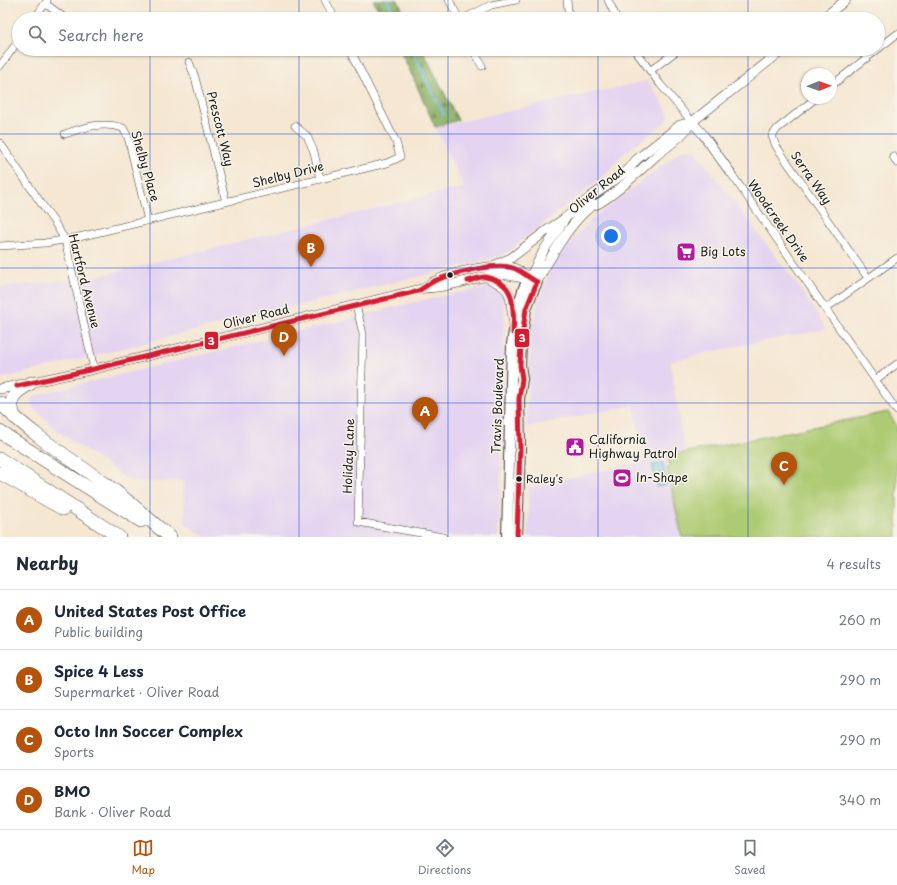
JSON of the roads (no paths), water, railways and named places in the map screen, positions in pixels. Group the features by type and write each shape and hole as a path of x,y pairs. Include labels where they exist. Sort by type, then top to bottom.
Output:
{"highway":[{"path":"14,416 11,406 12,399 18,390 31,383"},
{"path":"0,404 68,458 108,486 170,537"},
{"path":"0,432 166,537"},
{"path":"0,459 119,537"},
{"path":"0,473 114,537"}],"main road":[{"name":"Travis Boulevard","path":"507,537 514,324 524,288 533,280"},
{"name":"Travis Boulevard","path":"517,537 520,447 519,399 522,379 520,364 521,344 526,309 532,293 533,280"}],"street":[{"path":"325,0 330,12"},
{"path":"449,0 455,12"},
{"path":"477,12 491,5 516,0"},
{"path":"567,0 568,12"},
{"path":"608,0 614,12"},
{"path":"831,12 846,0"},
{"path":"39,12 47,2 58,12"},
{"path":"885,43 897,34"},
{"path":"0,66 12,50"},
{"name":"Shelby Drive","path":"0,246 65,240 387,162 400,156 396,142 353,56"},
{"path":"477,56 482,66"},
{"name":"Woodcreek Drive","path":"639,56 702,133 897,411"},
{"path":"650,71 670,56"},
{"name":"Oliver Road","path":"533,280 573,225 592,206 600,202 686,132 692,122 775,56"},
{"path":"837,81 869,56"},
{"name":"Prescott Way","path":"189,62 196,77 226,202"},
{"name":"Serra Way","path":"808,104 777,129 772,136 776,146 868,278"},
{"name":"Oliver Road","path":"425,288 434,281 494,266 511,258 546,231 564,220 593,195 629,169 636,160 680,125 692,122"},
{"name":"Shelby Place","path":"65,134 85,126 114,125 123,128 128,137 148,221"},
{"path":"295,126 307,136 314,152 320,178"},
{"name":"Hartford Avenue","path":"0,143 65,240 94,369"},
{"path":"893,156 897,163"},
{"name":"Oliver Road","path":"533,280 544,250 564,220"},
{"path":"825,309 897,258"},
{"name":"Oliver Road","path":"494,266 511,267 521,271 533,280"},
{"name":"Oliver Road","path":"0,389 94,369 425,288 455,284 496,274 533,280"},
{"path":"486,277 498,282 508,290 511,297 514,324"},
{"name":"Holiday Lane","path":"356,305 363,334 358,522 444,537"},
{"path":"875,380 897,364"}],"water":[{"path":"663,463 667,485 657,487 652,465"}],"waterway":[{"path":"387,0 393,12"},
{"path":"414,56 444,115"}],"place":[{"name":"Big Lots","path":"686,252"},
{"name":"Spice 4 Less","path":"311,267"},
{"name":"BMO","path":"284,356"},
{"name":"United States Post Office","path":"425,430"},
{"name":"California Highway Patrol","path":"575,447"},
{"name":"In-Shape","path":"622,478"},
{"name":"Raley's","path":"519,479"},
{"name":"Octo Inn Soccer Complex","path":"784,485"}]}
